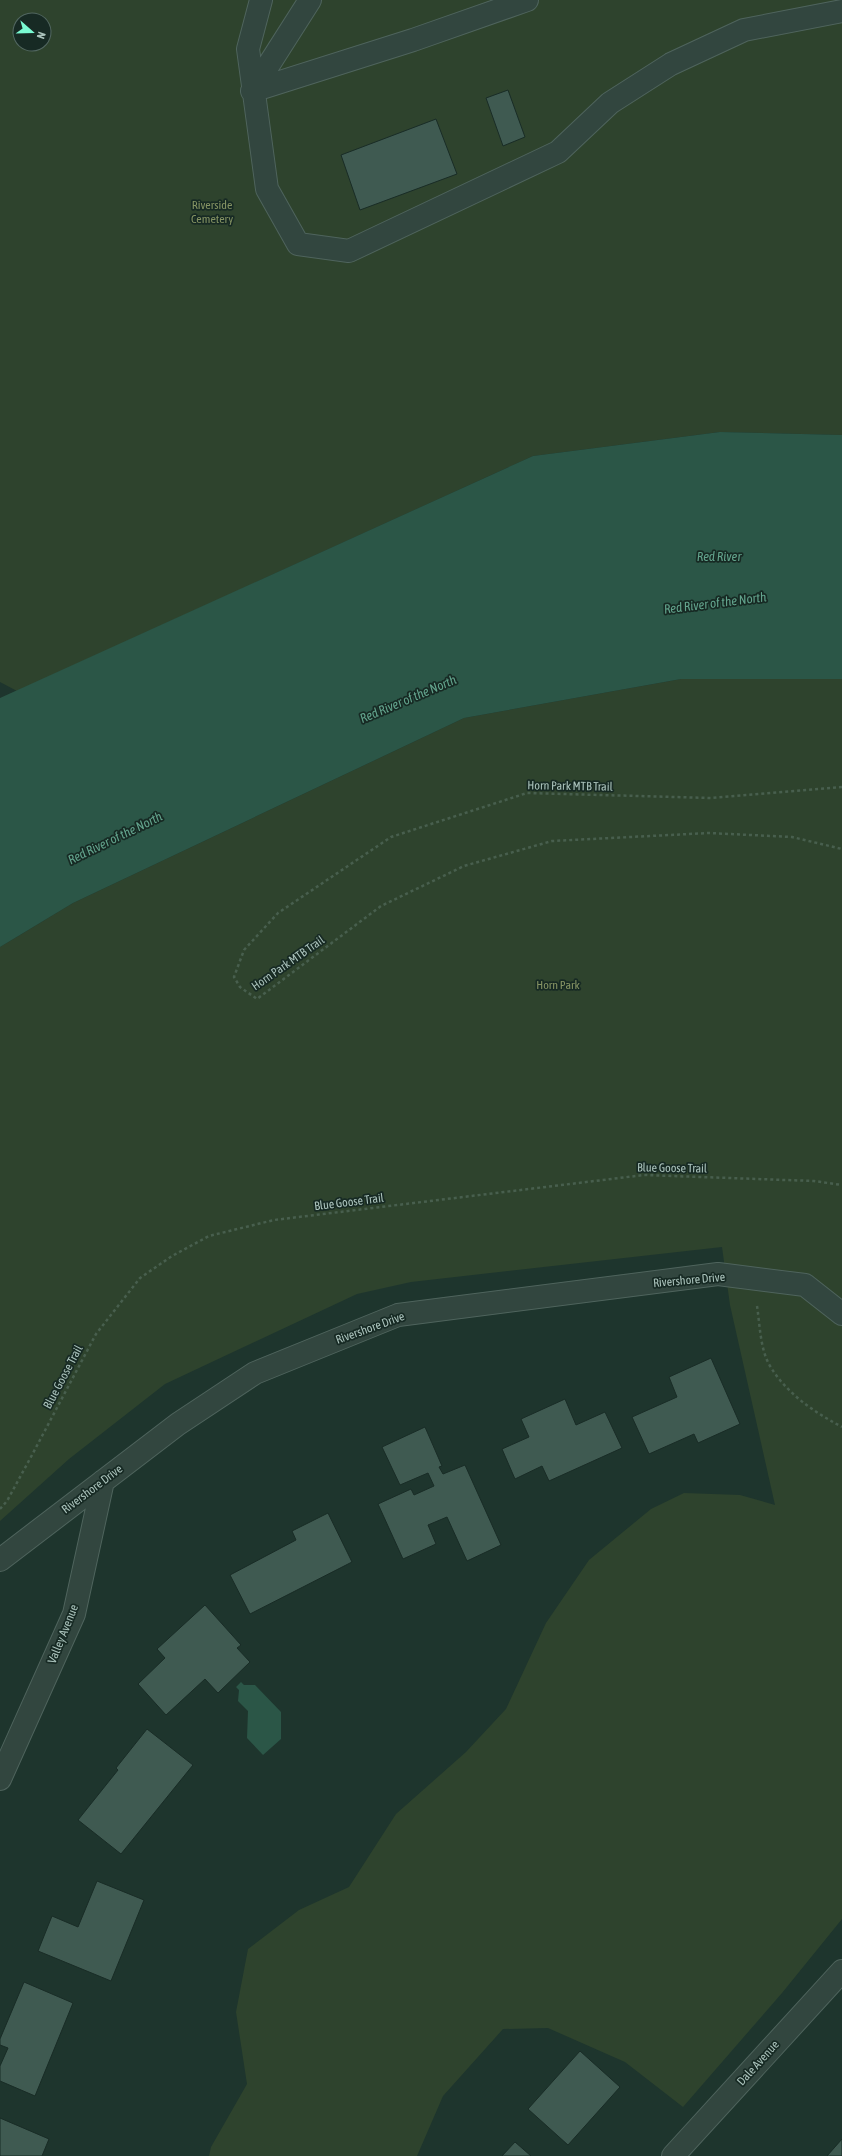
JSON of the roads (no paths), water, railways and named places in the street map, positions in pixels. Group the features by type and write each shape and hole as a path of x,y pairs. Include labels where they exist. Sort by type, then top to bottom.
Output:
{"street":[{"path":"260,0 248,49 252,91 267,189 298,244 349,251 558,152 610,103 671,64 744,30 842,11"},
{"path":"252,91 310,0"},
{"path":"252,91 413,40 527,0"},
{"name":"Rivershore Drive","path":"0,1560 178,1424 254,1373 398,1315 718,1274 805,1285 842,1314"},
{"name":"Valley Avenue","path":"0,1779 74,1614 103,1481"},
{"name":"Dale Avenue","path":"673,2156 842,1971"}],"water":[{"name":"Red River","path":"720,432 842,435 842,679 681,679 464,718 73,903 0,947 0,698 533,456"},
{"path":"241,1682 244,1685 255,1685 281,1712 281,1739 263,1755 247,1738 248,1711 238,1701 239,1690 236,1687"}],"park label":[{"name":"Riverside Cemetery","path":"212,212"},
{"name":"Horn Park","path":"558,985"}],"water label":[{"name":"Red River of the North","path":"715,603"},
{"name":"Red River of the North","path":"408,699"},
{"name":"Red River of the North","path":"115,838"}]}
